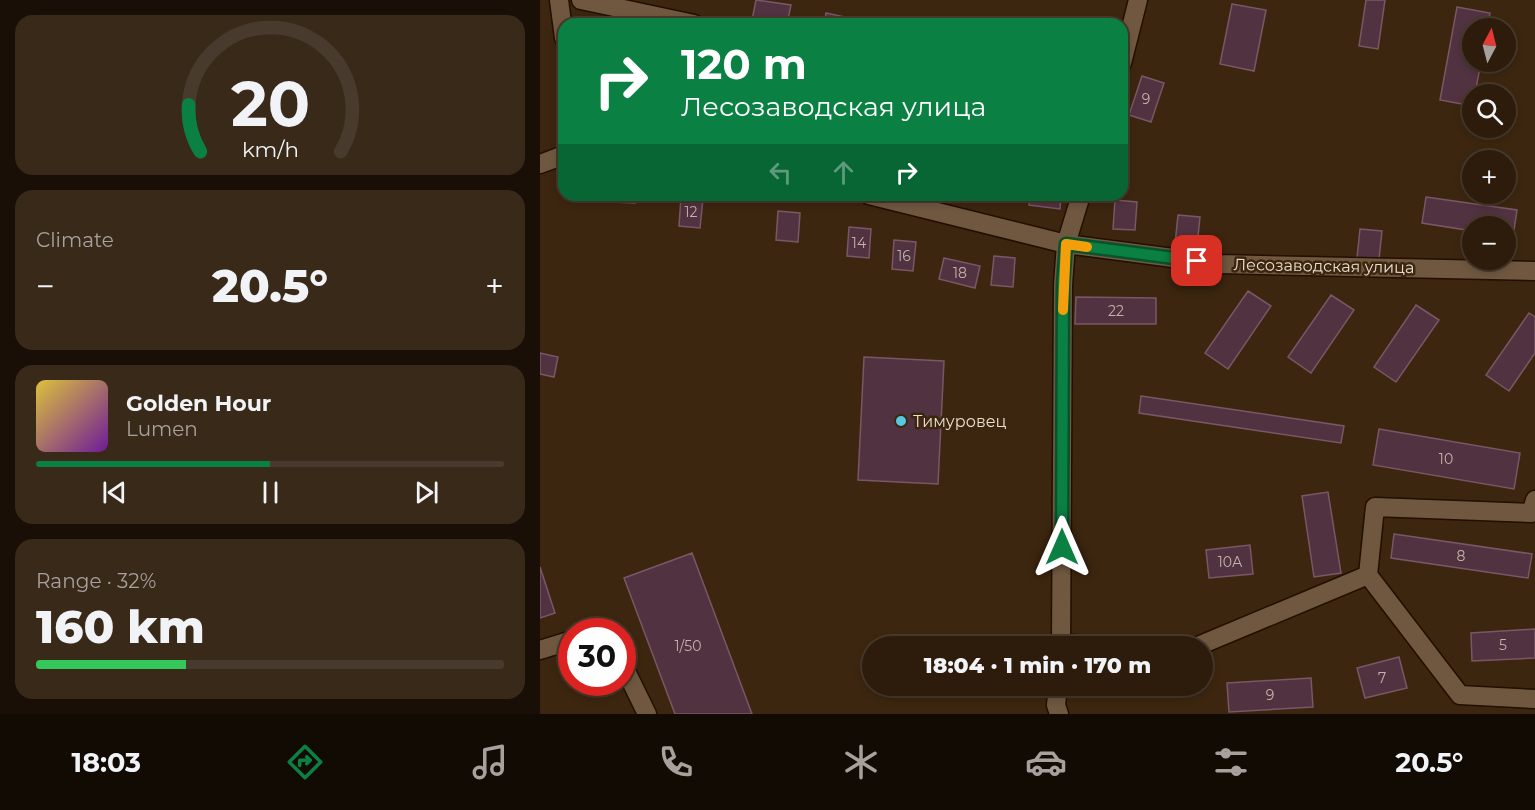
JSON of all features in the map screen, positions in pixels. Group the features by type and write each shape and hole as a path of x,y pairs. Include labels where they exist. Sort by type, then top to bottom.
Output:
{"street":[{"path":"559,0 561,18"},
{"path":"581,0 666,18"},
{"path":"1128,39 1138,0"},
{"path":"540,164 558,157"},
{"name":"Лесозаводская улица","path":"893,201 1066,244 1219,264 1535,271"},
{"path":"1061,636 1063,285 1066,244 1079,201"},
{"path":"1535,501 1531,513 1375,507 1368,575 1460,695 1535,699"},
{"path":"1213,640 1368,575"},
{"path":"540,650 558,644"},
{"path":"636,692 647,714"},
{"path":"1057,696 1056,705 1059,714"}],"building":[{"path":"756,0 791,5 788,18 752,18"},
{"path":"1366,0 1385,0 1378,49 1359,46"},
{"path":"1232,4 1266,10 1254,71 1220,64"},
{"path":"1457,7 1490,13 1489,18 1462,18 1462,72 1479,72 1477,84 1462,84 1462,104 1440,100"},
{"path":"826,13 850,18 825,18"},
{"path":"1142,76 1164,83 1151,122 1129,115"},
{"path":"1426,197 1462,202 1462,204 1517,210 1516,217 1462,216 1462,229 1422,223"},
{"path":"613,201 635,201 635,203"},
{"path":"681,201 703,201 700,228 679,226"},
{"path":"1029,201 1061,201 1060,209 1029,205"},
{"path":"1115,201 1137,202 1135,230 1113,229"},
{"path":"778,211 800,213 798,242 776,240"},
{"path":"1178,215 1200,217 1197,246 1175,244"},
{"path":"849,227 871,229 869,258 847,256"},
{"path":"1360,229 1382,231 1379,259 1357,258"},
{"path":"894,240 916,242 913,271 892,269"},
{"path":"994,256 1015,258 1013,287 991,285"},
{"path":"944,258 980,266 975,288 939,279"},
{"path":"1248,291 1271,306 1228,369 1205,353"},
{"path":"1331,295 1354,310 1311,373 1288,357"},
{"path":"1076,297 1156,298 1156,324 1075,324"},
{"path":"1416,305 1439,320 1396,382 1374,367"},
{"path":"1529,313 1535,317 1535,353 1509,391 1486,375"},
{"path":"540,353 558,357 554,377 540,374"},
{"name":"Тимуровец","path":"864,357 944,361 938,484 858,480"},
{"path":"1141,396 1344,426 1341,443 1139,413"},
{"path":"1379,429 1520,453 1514,489 1373,465"},
{"path":"1328,492 1341,573 1314,577 1302,496"},
{"path":"1394,534 1532,554 1528,578 1391,558"},
{"path":"1250,545 1253,574 1209,578 1206,550"},
{"path":"692,553 752,714 675,714 624,578"},
{"path":"540,567 555,613 540,618"},
{"path":"1535,629 1535,658 1472,661 1471,633"},
{"path":"1399,657 1407,688 1365,698 1357,668"},
{"path":"1311,678 1313,707 1229,712 1227,683"}],"slow traffic":[{"path":"1063,310 1066,244 1087,247"}],"place":[{"name":"Тимуровец","path":"901,421"}],"route":[{"path":"1062,547 1063,285 1066,244 1197,261"}]}
